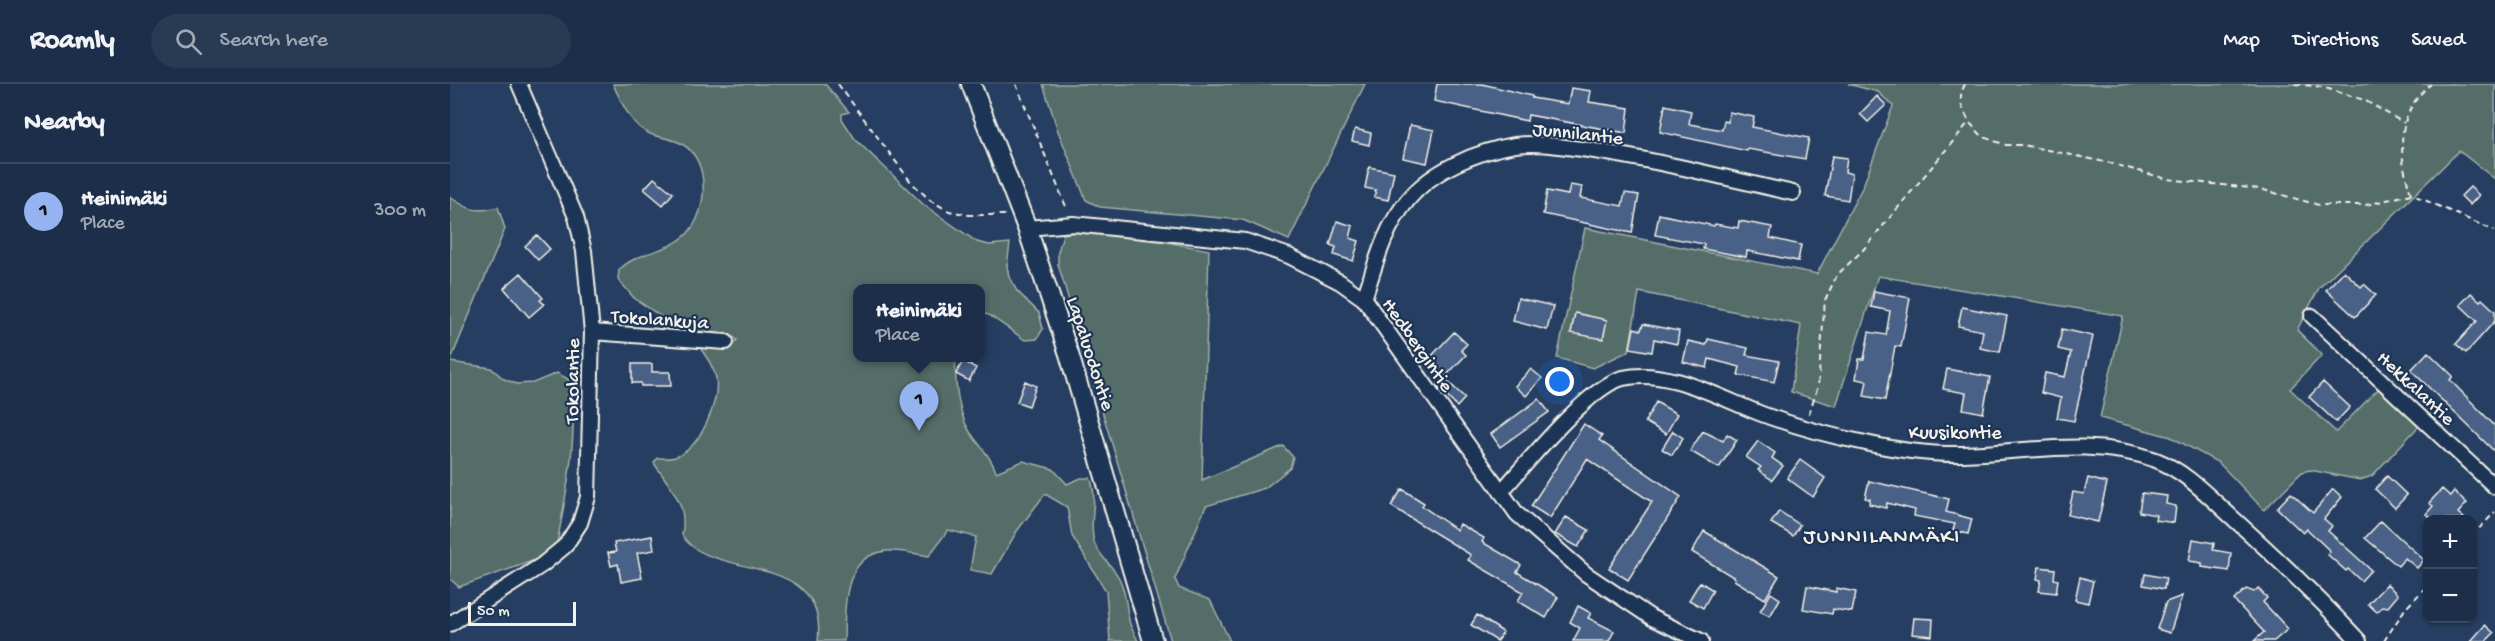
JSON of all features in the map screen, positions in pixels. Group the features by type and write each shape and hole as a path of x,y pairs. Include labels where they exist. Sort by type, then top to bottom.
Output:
{"main road":[{"name":"Lapaluodontie","path":"971,84 1025,221 1090,421 1154,641"}],"street":[{"name":"Tokolantie","path":"450,624 542,565 565,546 580,523 590,483 592,332 587,273 576,217 519,84"},
{"name":"Junnilantie","path":"1364,299 1391,224 1418,189 1437,175 1460,163 1516,145 1546,145 1616,154 1793,193"},
{"name":"Hedbergintie","path":"1025,221 1245,241 1289,256 1340,282 1364,299 1517,514 1586,574 1652,618 1701,641"},
{"name":"Hekkalantie","path":"2312,316 2495,487"},
{"name":"Tokolankuja","path":"592,332 726,342"},
{"name":"Kuusikontie","path":"1501,492 1597,391 1620,378 1636,376 1657,377 1691,386 1804,428 1917,454 2084,446 2121,451 2156,460 2185,475 2319,598 2359,641"}],"path":[{"path":"838,84 911,182 931,201 949,211 1025,221"},
{"path":"1016,84 1073,224"},
{"path":"1965,84 1960,104 1969,123 1983,137 2006,145 2023,146 2110,163 2167,179 2260,189 2319,205 2366,205 2411,194 2495,231"},
{"path":"2295,84 2322,87 2364,100 2405,124"},
{"path":"2411,194 2404,171 2401,148 2406,118 2422,91 2431,84"},
{"path":"1804,428 1818,387 1825,300 1837,275 1863,250 1969,123"},
{"path":"2477,531 2495,512"},
{"path":"2384,641 2405,609 2423,589"}],"green space":[{"path":"613,84 825,84 849,112 842,114 842,119 855,139 924,205 977,242 989,245 1010,243 1007,266 1009,277 1017,291 1039,313 1043,329 1037,339 1025,340 985,314 985,284 853,284 853,362 956,362 956,386 962,416 996,472 1023,461 1053,469 1067,484 1081,478 1090,478 1094,493 1092,534 1094,542 1120,580 1130,623 1138,641 1110,641 1106,591 1072,536 1067,507 1045,494 1017,531 992,574 970,570 976,537 948,530 929,556 887,551 872,555 861,562 849,585 844,641 818,641 816,612 805,592 787,579 716,558 696,549 682,535 683,514 677,497 654,463 657,458 673,458 693,445 711,411 715,399 716,378 711,364 698,345 731,348 737,340 731,335 682,331 634,298 618,279 619,270 626,264 671,245 687,234 699,213 703,187 698,162 691,152 677,141 644,131 627,113"},
{"path":"1043,84 1365,84 1289,240 1243,220 1100,207 1086,200 1058,131"},
{"path":"1848,84 2495,84 2495,179 2459,151 2319,288 2297,330 2322,355 2290,389 2336,432 2383,384 2408,407 2419,426 2372,476 2360,480 2310,470 2302,472 2264,510 2219,463 2171,437 2100,418 2123,316 1878,276 1836,406 1791,392 1801,325 1639,292 1629,351 1593,368 1557,358 1585,228 1817,274 1863,186 1893,106 1878,92"},
{"path":"450,197 472,209 483,210 498,207 505,229 450,362"},
{"path":"1098,229 1209,250 1202,480 1283,446 1293,457 1290,468 1265,488 1206,506 1175,579 1179,588 1210,600 1230,641 1171,641 1058,264 1058,252 1063,234"},
{"path":"450,362 491,368 504,379 517,384 533,383 557,373 568,379 573,417 571,460 557,543 538,559 459,587 450,579"}],"building":[{"path":"1437,84 1482,84 1532,96 1532,98 1568,104 1571,88 1591,91 1589,102 1629,108 1626,133 1528,115 1527,121 1434,101"},
{"path":"1877,96 1886,105 1868,122 1860,114"},
{"path":"1665,105 1691,111 1689,124 1722,130 1724,121 1728,122 1729,112 1754,117 1752,127 1809,138 1805,159 1748,149 1747,151 1660,132"},
{"path":"1410,125 1434,130 1427,163 1403,158"},
{"path":"1355,129 1371,133 1369,145 1352,141"},
{"path":"1832,156 1847,158 1845,172 1852,174 1848,200 1825,196"},
{"path":"1369,167 1394,172 1388,200 1374,197 1376,190 1365,188"},
{"path":"654,178 673,193 663,205 644,189"},
{"path":"1570,185 1582,187 1580,198 1622,206 1625,193 1639,195 1632,233 1543,214 1547,191 1568,195"},
{"path":"2470,187 2479,195 2470,205 2461,196"},
{"path":"1659,214 1714,226 1715,224 1738,228 1739,221 1772,227 1770,238 1801,245 1798,261 1747,251 1746,257 1703,249 1704,244 1655,235"},
{"path":"1337,221 1353,226 1350,238 1359,241 1353,261 1334,255 1336,247 1330,245"},
{"path":"537,235 550,249 538,260 525,246"},
{"path":"2344,271 2361,287 2364,284 2376,295 2355,317 2326,290"},
{"path":"521,273 543,298 540,300 544,304 529,317 504,288"},
{"path":"1874,291 1910,298 1901,347 1895,346 1885,400 1864,396 1867,381 1856,379 1859,359 1864,359 1869,332 1886,335 1890,311 1871,307"},
{"path":"2471,293 2495,311 2495,321 2466,353 2456,344 2477,321 2460,305"},
{"path":"1518,298 1553,306 1547,330 1513,321"},
{"path":"1962,307 2007,316 2000,352 1980,348 1983,331 1958,326"},
{"path":"1575,313 1607,320 1603,339 1571,333"},
{"path":"1643,324 1679,331 1677,344 1654,339 1652,352 1630,348 1634,328 1641,330"},
{"path":"2062,329 2093,336 2074,421 2057,418 2061,398 2041,393 2045,373 2065,377 2071,352 2058,349"},
{"path":"1454,332 1467,344 1461,350 1466,355 1445,377 1427,361"},
{"path":"1708,339 1748,348 1746,355 1779,361 1774,382 1738,375 1740,367 1709,359 1707,368 1683,362 1688,341 1706,345"},
{"path":"2428,352 2453,376 2450,380 2495,426 2495,452 2411,370"},
{"path":"962,362 976,368 969,381 956,374"},
{"path":"632,364 652,364 652,372 670,372 671,386 641,386 641,383 632,383"},
{"path":"1531,369 1542,378 1526,396 1515,386"},
{"path":"1947,369 1990,377 1983,413 1963,409 1966,393 1943,389"},
{"path":"1444,378 1465,398 1457,407 1437,386"},
{"path":"1025,381 1036,386 1029,406 1017,402"},
{"path":"2323,382 2350,407 2336,422 2309,397"},
{"path":"1539,399 1549,412 1500,447 1491,434"},
{"path":"1656,402 1677,414 1666,434 1645,422"},
{"path":"1584,424 1602,436 1599,440 1681,497 1628,580 1609,568 1652,502 1587,459 1550,518 1531,506"},
{"path":"1673,431 1683,438 1672,455 1662,449"},
{"path":"1703,431 1723,441 1727,434 1737,440 1719,468 1690,451"},
{"path":"1758,441 1775,453 1772,458 1783,466 1772,480 1758,470 1761,467 1746,457"},
{"path":"1800,460 1825,478 1813,497 1787,478"},
{"path":"2387,476 2407,495 2395,508 2375,489"},
{"path":"2088,478 2107,483 2098,522 2068,515 2073,492 2084,494"},
{"path":"1869,481 1949,499 1946,512 1972,519 1968,534 1953,530 1955,524 1914,516 1915,510 1887,503 1886,508 1869,504 1870,499 1865,498"},
{"path":"1402,489 1424,503 1422,506 1457,530 1460,524 1484,538 1482,542 1521,565 1517,572 1558,597 1546,618 1518,601 1523,592 1468,560 1471,555 1391,506"},
{"path":"2333,489 2342,497 2324,519 2332,526 2328,531 2371,570 2361,581 2327,554 2330,551 2307,529 2303,533 2277,508 2291,493 2313,513"},
{"path":"2442,489 2450,496 2454,491 2467,503 2458,513 2460,515 2427,515 2433,506 2429,503"},
{"path":"2142,493 2167,496 2166,504 2176,506 2174,523 2155,520 2156,515 2139,512"},
{"path":"1779,511 1800,525 1793,536 1771,523"},
{"path":"1566,517 1589,530 1578,547 1555,534"},
{"path":"2381,521 2423,561 2417,568 2405,558 2398,566 2365,538"},
{"path":"1704,531 1779,576 1765,599 1692,552"},
{"path":"652,536 654,550 637,553 642,578 621,582 618,564 611,566 608,553 616,552 614,543"},
{"path":"2193,539 2214,543 2213,550 2231,553 2229,571 2202,567 2202,563 2189,561"},
{"path":"2039,567 2055,569 2054,579 2058,580 2056,593 2039,591 2041,580 2037,579"},
{"path":"2145,574 2166,578 2164,589 2143,585"},
{"path":"2080,577 2093,581 2088,603 2075,600"},
{"path":"1700,582 1713,590 1703,608 1689,600"},
{"path":"2387,584 2398,595 2388,607 2383,606 2377,612 2368,604"},
{"path":"1807,586 1836,592 1836,588 1856,592 1852,612 1833,609 1832,614 1803,609"},
{"path":"2258,588 2267,598 2263,602 2288,629 2274,641 2254,641 2264,632 2234,600 2246,589 2254,592"},
{"path":"1771,593 1780,599 1770,616 1760,611"},
{"path":"2182,596 2170,633 2157,629 2166,602"},
{"path":"1578,606 1591,613 1588,618 1614,631 1609,641 1573,641 1580,628 1570,622"},
{"path":"1477,615 1503,632 1497,641 1471,625"},
{"path":"1914,618 1933,619 1932,636 1912,634"},
{"path":"2485,625 2494,633 2486,641 2471,641"}],"place":[{"name":"Heinimäki","path":"919,431"}],"district":[{"name":"JUNNILANMÄKI","path":"1882,534"}]}
